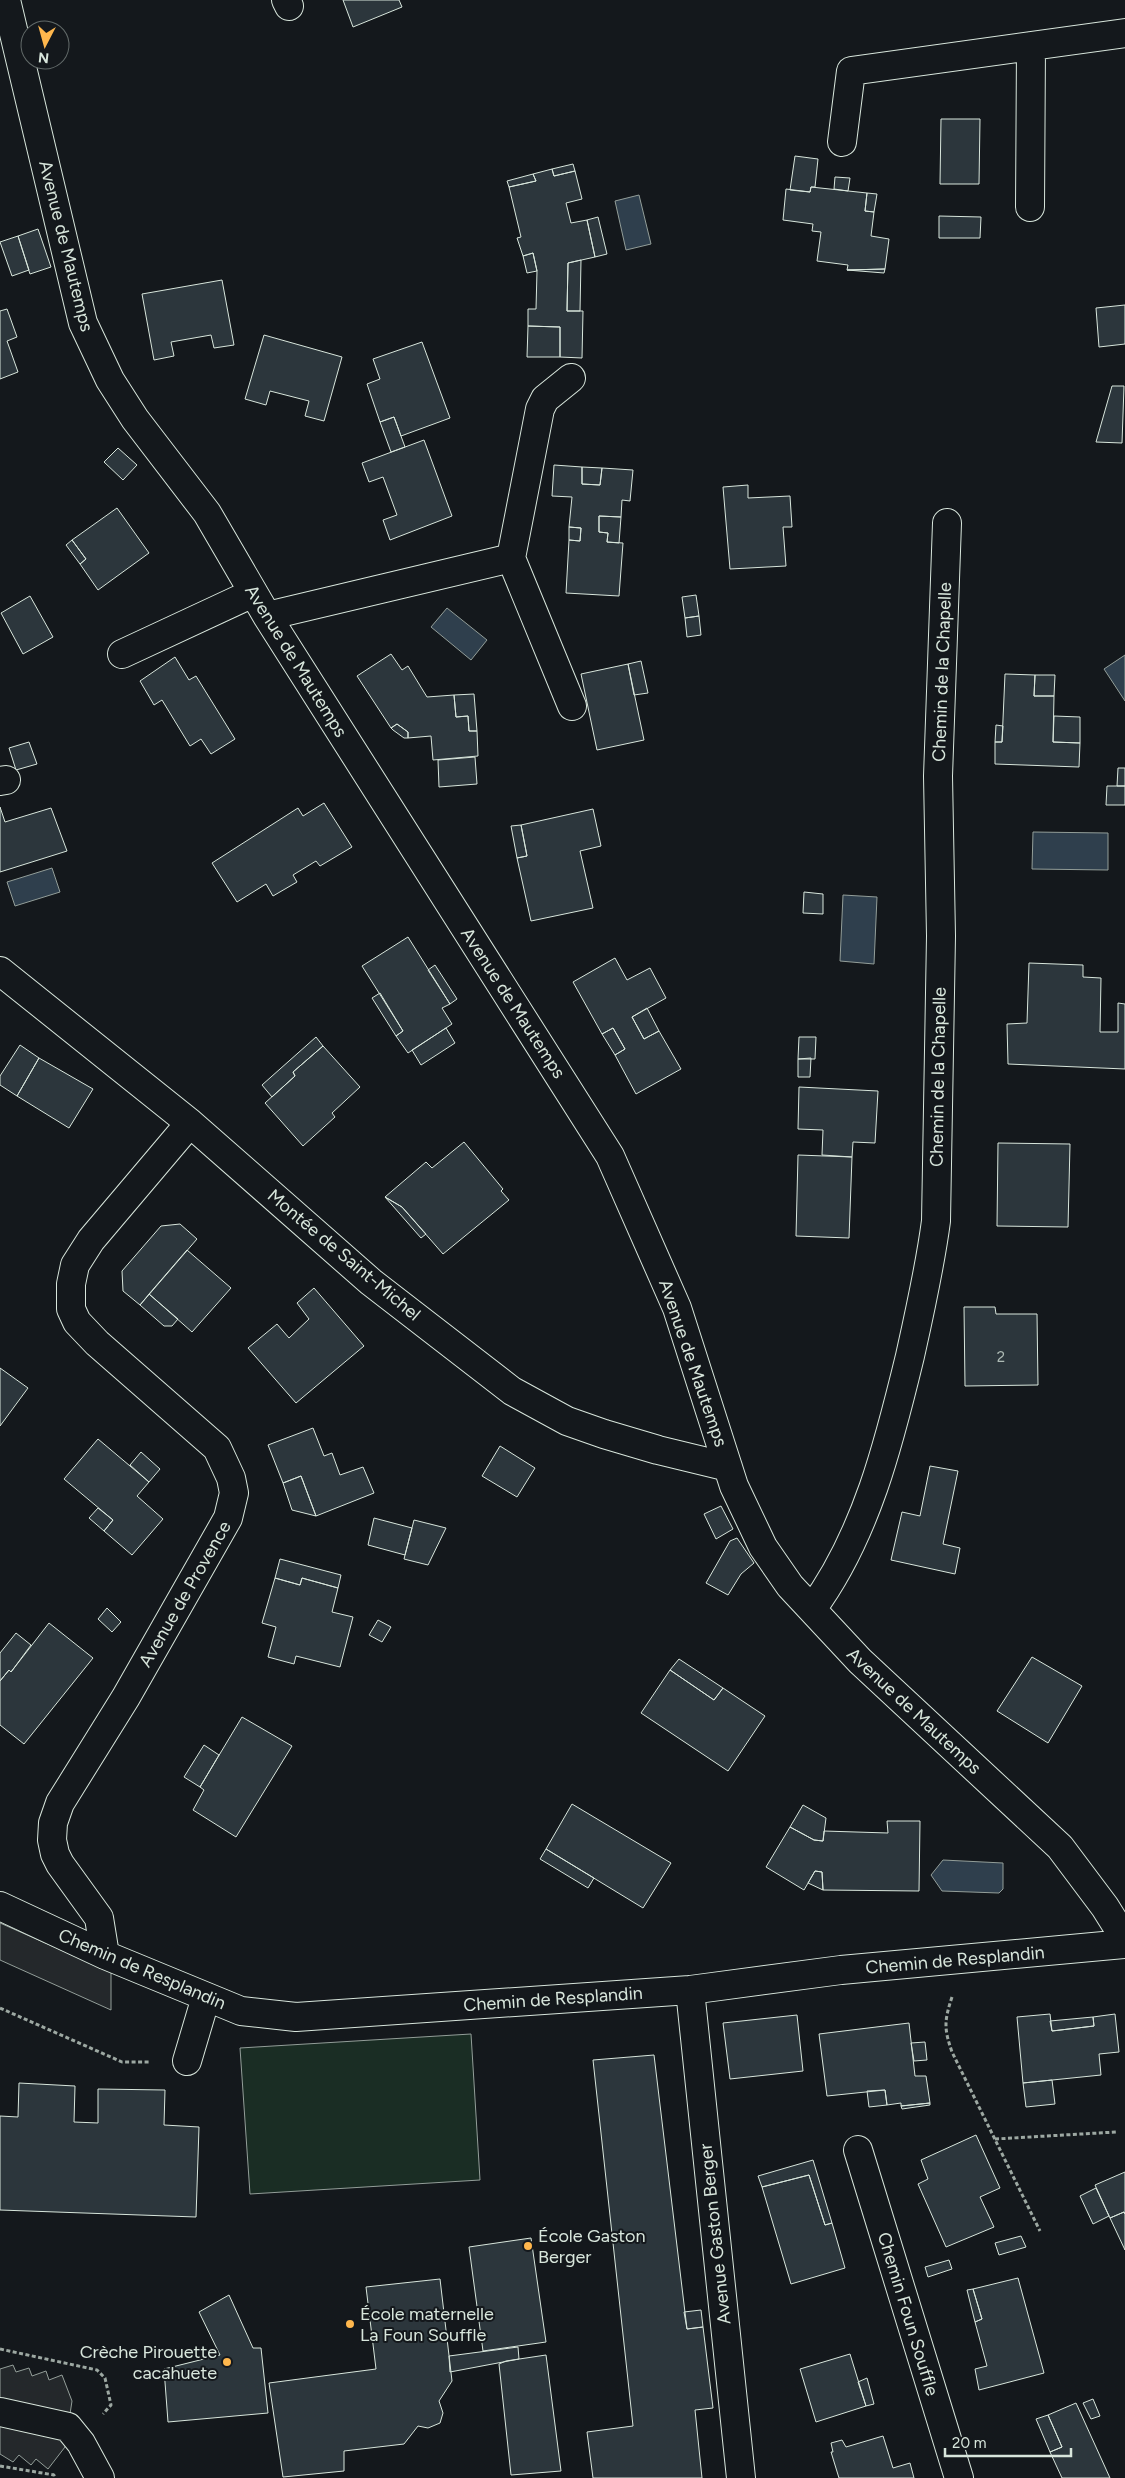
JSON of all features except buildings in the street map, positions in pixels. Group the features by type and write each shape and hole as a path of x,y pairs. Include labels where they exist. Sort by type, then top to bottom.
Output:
{"street":[{"name":"Avenue de Mautemps","path":"6,0 82,323 110,380 135,419 207,513 267,616 610,1156 662,1269 677,1308 728,1467 746,1514 763,1547 790,1586 910,1710 1060,1847 1105,1908 1125,1939"},
{"path":"842,142 851,71 1125,33"},
{"path":"1030,207 1031,46"},
{"path":"571,378 545,400 540,409 511,558 572,706"},
{"name":"Chemin de la Chapelle","path":"812,1609 826,1590 862,1516 886,1450 931,1264 936,1221 940,946 938,776 948,523"},
{"path":"267,616 511,558"},
{"path":"122,654 253,592"},
{"name":"Montée de Saint-Michel","path":"0,971 190,1123 372,1282 512,1391 567,1421 658,1450 728,1467"},
{"name":"Avenue de Provence","path":"105,1955 99,1918 60,1864 55,1854 52,1840 53,1823 60,1803 126,1697 228,1518 234,1493 224,1460 209,1439 114,1358 77,1322 70,1309 71,1284 75,1265 91,1240 190,1123"},
{"name":"Chemin de Resplandin","path":"0,1906 105,1955 241,2011 296,2017 690,1990 841,1970 1125,1944"},
{"name":"Avenue Gaston Berger","path":"690,1990 741,2478"},
{"path":"187,2062 206,1997"},
{"name":"Chemin Foun Souffle","path":"858,2150 959,2478"},
{"path":"0,2412 68,2427 81,2443 100,2478"}],"path":[{"path":"965,1959 946,2015 944,2031 952,2052 1040,2231"},
{"path":"0,2008 122,2062 187,2062"},
{"path":"995,2139 1116,2132"}],"green space":[{"path":"471,2034 480,2180 250,2194 240,2048"}],"shaded area":[{"path":"0,1923 111,1972 111,2010 0,1960"},
{"path":"13,2365 16,2372 29,2368 32,2376 46,2371 49,2380 62,2375 72,2401 65,2447 48,2469 36,2459 31,2465 19,2455 13,2462 0,2454 0,2369"}],"water":[{"path":"639,195 651,244 626,250 615,201"},
{"path":"447,608 487,640 471,660 431,627"},
{"path":"1125,655 1125,701 1104,669"},
{"path":"1033,832 1108,833 1108,870 1032,869"},
{"path":"52,868 60,892 15,906 7,882"},
{"path":"843,895 877,897 874,964 840,961"},
{"path":"943,1860 1003,1863 1003,1889 999,1893 942,1891 931,1875"}],"place":[{"name":"École Gaston Berger","path":"528,2246"},
{"name":"École maternelle La Foun Souffle","path":"350,2324"},
{"name":"Crèche Pirouette cacahuete","path":"227,2362"}]}
